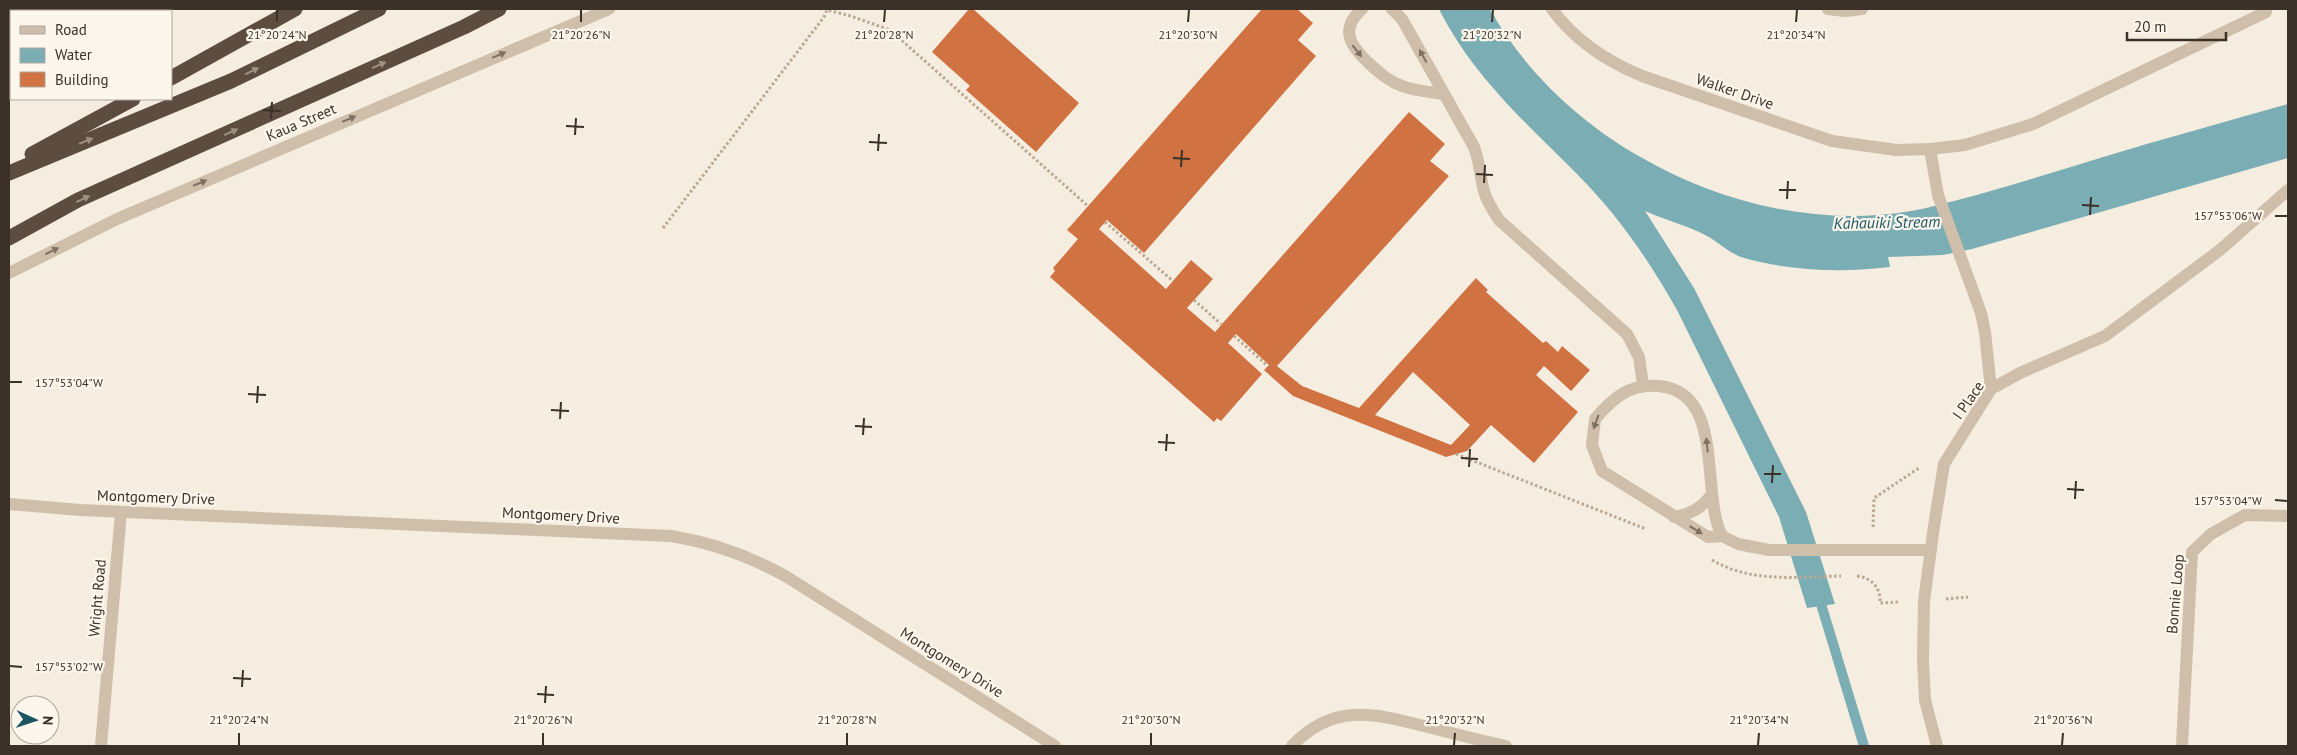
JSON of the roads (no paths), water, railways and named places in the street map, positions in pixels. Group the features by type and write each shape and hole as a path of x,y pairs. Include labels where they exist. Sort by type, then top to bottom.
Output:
{"highway":[{"path":"172,77 295,9"},
{"path":"9,173 231,81 379,9"},
{"path":"9,238 78,200 464,27 499,9"},
{"path":"9,167 131,100"}],"street":[{"name":"Kaua Street","path":"9,273 126,215 609,9"},
{"path":"1362,9 1355,15 1349,33 1355,51 1391,81 1418,90 1444,94"},
{"path":"1392,9 1402,19 1474,147 1488,203 1499,220 1627,334 1639,357 1643,385"},
{"name":"Walker Drive","path":"1552,9 1576,36 1596,52 1618,66 1642,76 1832,141 1896,150 1965,145 2033,124 2266,12"},
{"path":"1828,9 1845,11 1862,9"},
{"path":"1930,149 1938,195 1970,283 1985,332 1991,389"},
{"name":"I Place","path":"1937,746 1924,700 1924,601 1944,464 1991,389 2020,373 2105,336 2220,250 2288,190"},
{"path":"1722,536 1714,516 1705,434 1702,420 1696,409 1675,391 1662,386 1643,385 1623,392 1594,419 1592,445 1602,472 1708,538 1722,536 1738,544 1756,549 1931,550"},
{"path":"1674,517 1695,511 1712,494"},
{"name":"Montgomery Drive","path":"9,504 121,512 662,536 699,541 726,548 757,560 788,577 1055,746"},
{"name":"Wright Road","path":"101,746 121,512"},
{"name":"Bonnie Loop","path":"2182,746 2192,552 2211,534 2245,515 2288,516"},
{"path":"1292,746 1306,732 1334,718 1369,714 1506,746"}],"water":[{"name":"Kahauiki Stream","path":"1439,9 1490,9 1503,31 1535,73 1573,110 1615,141 1668,172 1735,198 1769,207 1804,213 1840,216 1876,215 1916,210 1991,191 2288,104 2288,158 1972,249 1943,255 1888,257 1890,267 1872,269 1815,270 1759,262 1737,255 1701,233 1645,211 1694,288 1806,512 1835,604 1807,608 1779,517 1677,310 1655,273 1619,221 1483,76 1452,33"}],"waterway":[{"path":"1818,594 1864,746"}]}
